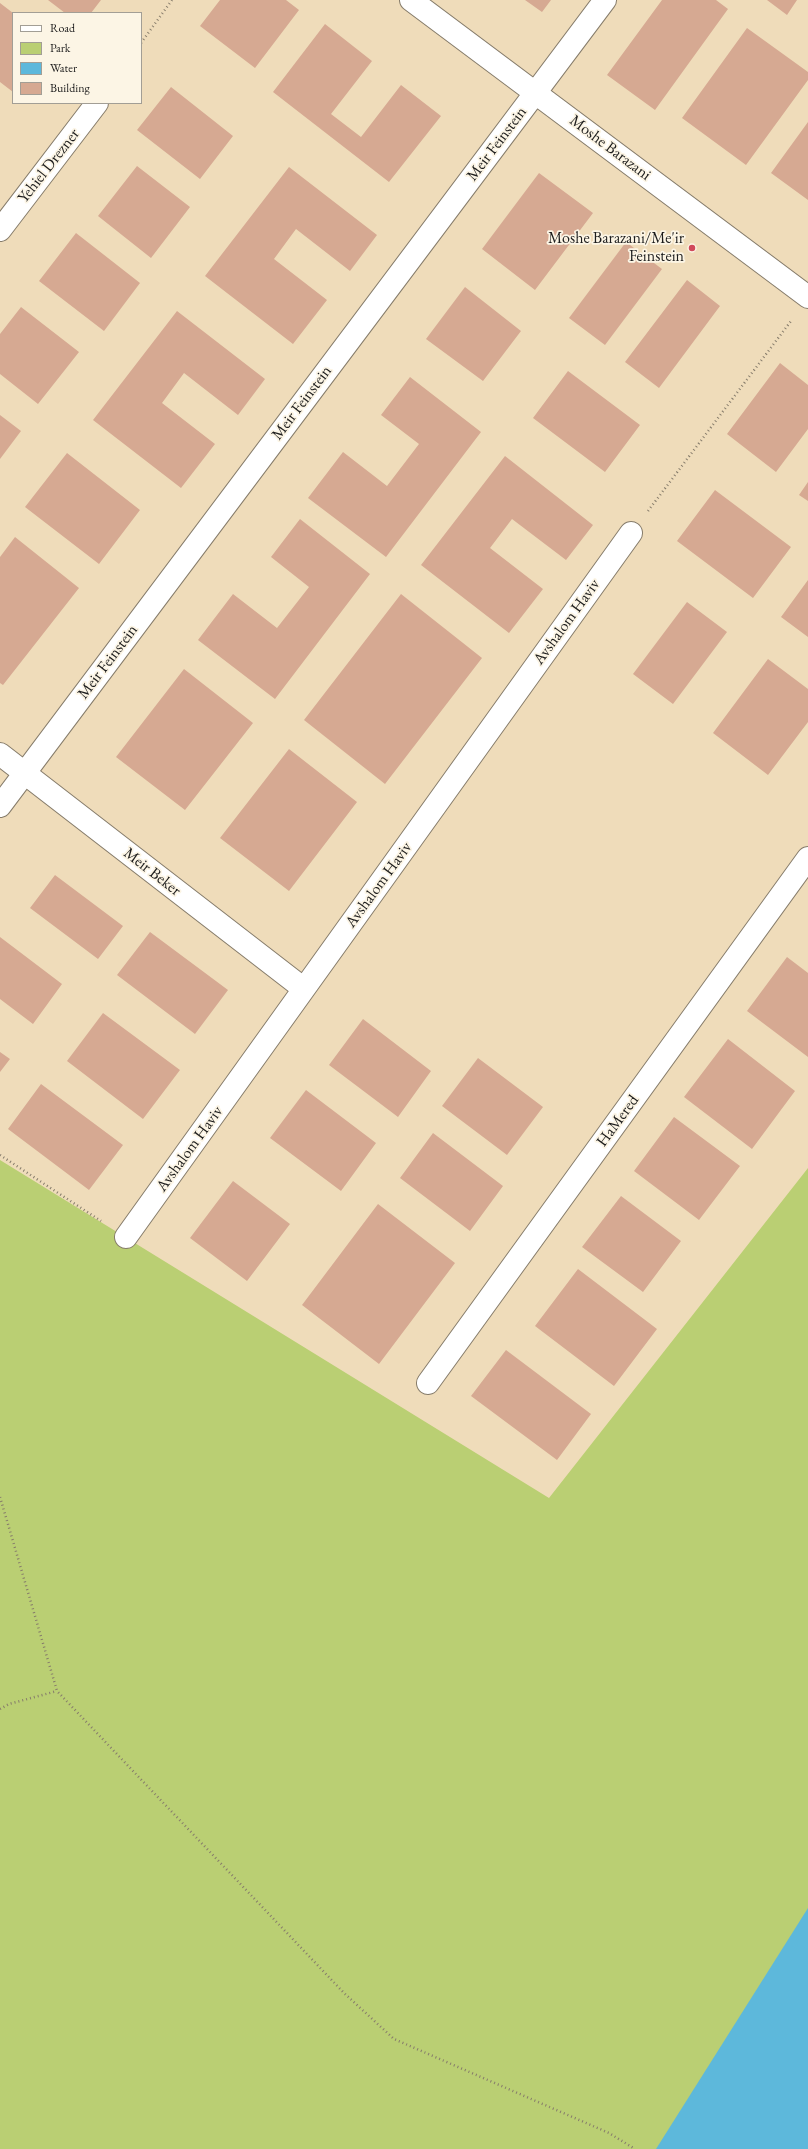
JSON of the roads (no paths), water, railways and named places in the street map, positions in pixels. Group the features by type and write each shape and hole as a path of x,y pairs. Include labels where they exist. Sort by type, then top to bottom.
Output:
{"street":[{"name":"Moshe Barazani","path":"411,0 808,297"},
{"name":"Meir Feinstein","path":"0,806 605,0"},
{"name":"Yehiel Drezner","path":"0,230 96,104"},
{"name":"Avshalom Haviv","path":"126,1237 631,533"},
{"name":"Meir Beker","path":"0,754 304,989"},
{"name":"HaMered","path":"428,1383 808,858"}],"water":[{"path":"808,1908 808,2149 656,2149"}],"place":[{"name":"Moshe Barazani/Me'ir Feinstein","path":"692,248"}]}
